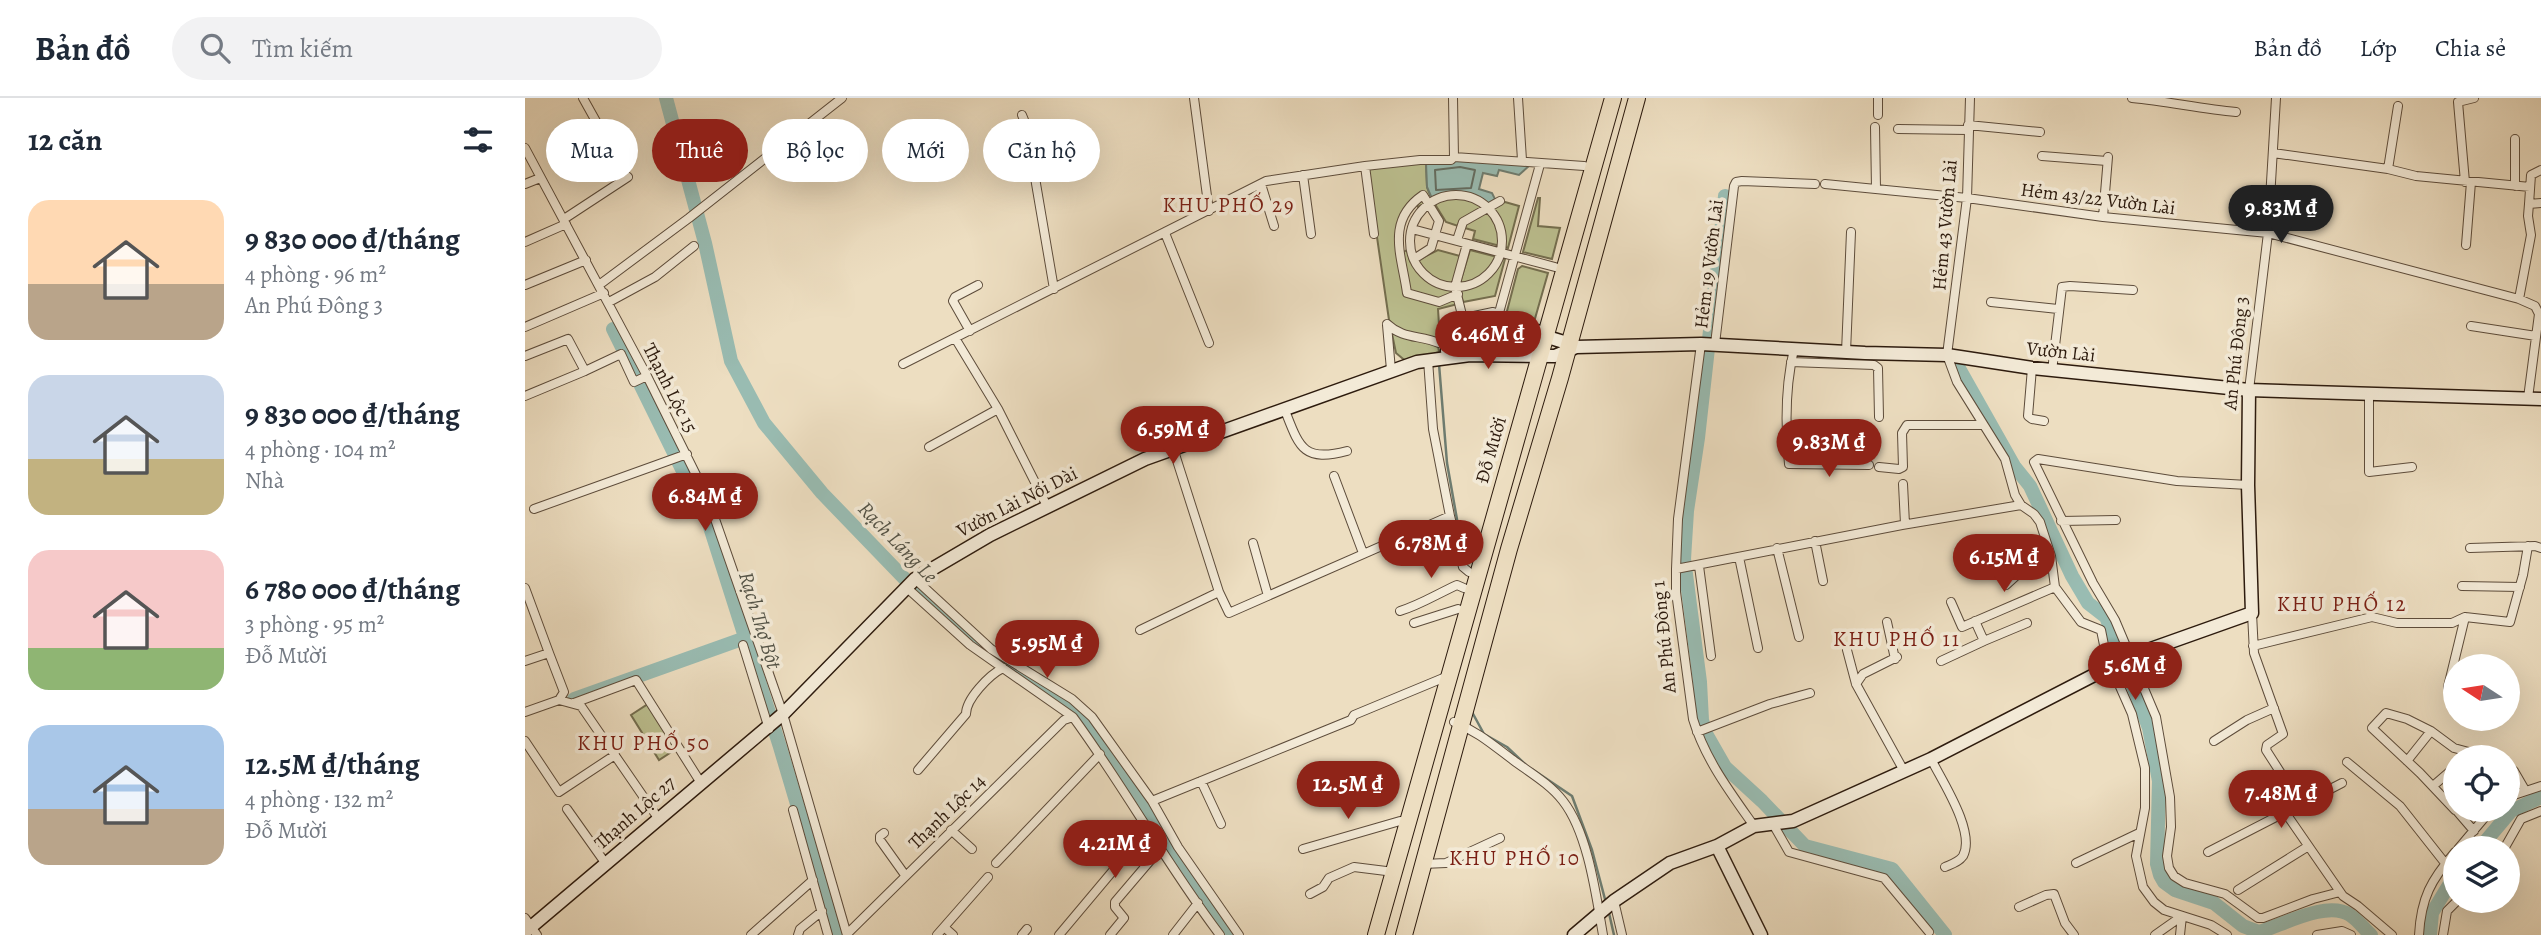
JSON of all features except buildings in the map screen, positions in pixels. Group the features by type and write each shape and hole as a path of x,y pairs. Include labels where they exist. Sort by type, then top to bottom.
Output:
{"highway":[{"name":"Đỗ Mười","path":"1553,346 1555,267 1603,98"},
{"name":"Đỗ Mười","path":"1404,935 1613,98"},
{"name":"Đỗ Mười","path":"1376,935 1466,580 1553,346 1626,98"},
{"name":"Đỗ Mười","path":"1368,935 1443,678 1637,98"},
{"name":"Đỗ Mười","path":"1395,935 1458,723"}],"street":[{"path":"583,98 595,119"},
{"path":"525,327 601,289 842,98"},
{"path":"1194,98 1209,211"},
{"path":"1453,98 1454,157"},
{"path":"1518,98 1523,160"},
{"path":"1878,98 1878,115"},
{"name":"Hẻm 43 Vườn Lài","path":"1947,355 1967,198 1970,98"},
{"path":"2132,98 2159,99 2203,110 2236,112"},
{"name":"An Phú Đông 3","path":"2252,613 2248,485 2249,390 2268,233 2276,98"},
{"path":"2466,245 2468,182 2458,102 2474,98"},
{"path":"2388,169 2398,106"},
{"path":"1022,115 1054,289"},
{"path":"1875,127 1876,190"},
{"path":"1898,129 1968,127 2041,132"},
{"path":"2515,139 2515,186"},
{"name":"Thạnh Lộc 15","path":"525,148 609,303 641,379 708,499 774,722"},
{"path":"2273,153 2388,169 2416,176 2530,187"},
{"path":"2042,156 2108,159 2103,217"},
{"path":"903,364 1277,178 1420,160 1451,160 1454,157 1584,166"},
{"path":"1365,166 1374,234"},
{"path":"1496,340 1499,314 1539,168"},
{"path":"2534,399 2538,309 2519,299 2531,235 2528,216 2531,175 2541,170"},
{"path":"1303,175 1311,234"},
{"path":"525,184 540,178"},
{"path":"525,242 565,221 621,182"},
{"name":"Hẻm 19 Vườn Lài","path":"1708,344 1736,182 1815,184"},
{"path":"1261,184 1274,226"},
{"name":"Hẻm 43/22 Vườn Lài","path":"1825,184 1967,198 2103,217 2268,233 2519,299"},
{"path":"1523,193 1532,195"},
{"path":"1414,259 1431,248 1439,221 1429,203 1423,195 1406,210 1399,226 1398,246 1407,293 1439,302 1458,295 1493,267 1500,252 1500,231 1488,208 1476,199 1447,195 1429,203 1416,218 1412,229 1410,243 1414,259 1419,268 1431,279 1458,295"},
{"path":"1457,240 1463,222 1500,201"},
{"path":"2529,204 2541,203"},
{"path":"1412,229 1555,267"},
{"path":"1846,352 1851,232"},
{"path":"1165,233 1209,343"},
{"path":"2531,235 2541,235"},
{"path":"1463,319 1458,295 1467,244"},
{"path":"609,303 655,277 694,246"},
{"path":"525,285 586,260"},
{"path":"970,331 953,301 955,297 978,285"},
{"path":"2052,371 2060,290 2065,286 2133,290"},
{"path":"1991,302 2058,309"},
{"path":"1446,322 1493,312 1499,314"},
{"path":"1391,370 1387,324 1400,335 1439,343"},
{"path":"2471,326 2536,336"},
{"path":"955,338 999,409 1048,508"},
{"name":"Vườn Lài","path":"1431,359 1445,352 1513,338 1553,346 1708,344 1793,356 1846,352 1947,355 2052,371 2249,390 2534,399"},
{"path":"525,356 568,339 585,371"},
{"name":"An Phú Đông 1","path":"1708,344 1678,519 1678,604 1693,719 1714,768 1754,826"},
{"name":"Vườn Lài Nối Dài","path":"774,722 910,584 991,535 1145,459 1391,370 1431,359 1553,346"},
{"path":"525,396 621,354 641,379"},
{"path":"1947,355 1957,382 2005,459 2015,495 2021,505 2041,522 2055,587 2081,622 2101,630 2150,699 2161,740 2170,797 2171,827 2167,856 2174,876 2185,883 2225,894 2263,918 2313,898 2340,892"},
{"path":"1869,465 1789,464 1785,427 1793,356 1874,365 1878,368 1879,417"},
{"path":"1400,611 1416,606 1466,580 1433,429 1431,359"},
{"path":"2032,368 2028,416 2043,421"},
{"path":"2369,392 2368,472 2412,467"},
{"path":"1284,408 1301,448 1309,453 1328,456 1347,451"},
{"path":"929,447 999,409"},
{"path":"1879,467 1903,467 1902,433 1907,425 1983,425"},
{"path":"1173,448 1219,592 1229,613 1450,516"},
{"path":"534,509 684,455"},
{"path":"2227,935 2211,925 2164,910 2146,892 2136,856 2145,808 2145,768 2121,661 2115,620 2061,521 2035,460 2177,481 2248,485"},
{"path":"1334,477 1363,553"},
{"path":"1903,484 1905,524"},
{"path":"1679,569 1905,524 2021,505"},
{"path":"2061,521 2116,520"},
{"path":"1815,541 1823,581"},
{"path":"1253,543 1268,596"},
{"path":"2253,646 2372,617 2397,623 2452,623 2465,617 2510,622 2528,546"},
{"path":"1777,548 1799,637"},
{"path":"2470,548 2541,548"},
{"path":"2006,585 2026,561 2049,550"},
{"path":"1739,557 1758,648"},
{"path":"1697,567 1711,656"},
{"path":"910,584 970,645 1073,718 1103,758 1216,933"},
{"path":"910,584 991,649 1072,699 1092,718 1152,801 1178,846 1240,935"},
{"path":"2462,586 2520,587"},
{"path":"1951,601 1962,627 2055,587"},
{"path":"525,588 564,692 559,700"},
{"path":"1140,630 1219,592"},
{"path":"1414,622 1458,609"},
{"path":"1574,935 1607,907 1669,863 1717,846 1754,826 1780,823 1904,771 2121,661 2252,613 2253,646 2283,734 2267,745 2266,750 2300,803"},
{"path":"2456,654 2465,617"},
{"path":"1975,621 1984,641"},
{"path":"1856,684 1863,674 1896,658 1887,622"},
{"path":"1941,661 2027,623"},
{"name":"Thạnh Lộc 15","path":"743,645 811,814 847,934"},
{"path":"1847,650 1856,684 1904,771"},
{"path":"525,662 549,653"},
{"path":"918,770 966,714 966,706 990,678 1003,668"},
{"path":"1152,801 1351,720 1354,715 1443,678"},
{"path":"575,703 636,680 701,783"},
{"path":"1699,731 1770,704 1810,693"},
{"path":"525,712 559,700 581,706 658,818"},
{"path":"2214,741 2247,720 2274,708"},
{"path":"2443,797 2372,728 2386,713 2407,719 2431,731 2450,745"},
{"name":"Thạnh Lộc 14","path":"847,934 1064,720 1073,718"},
{"name":"Thạnh Lộc 27","path":"529,928 774,722"},
{"path":"1458,723 1479,733 1549,787 1563,802 1583,837 1607,907 1622,935"},
{"path":"2407,761 2431,731"},
{"path":"525,741 559,792 615,755"},
{"path":"996,863 1103,758 1118,754"},
{"path":"1931,759 1963,822 1965,834 1964,854 1959,861 1945,867"},
{"path":"2347,762 2400,806 2443,860"},
{"path":"2433,786 2443,777"},
{"path":"1201,781 1221,824"},
{"path":"2520,781 2525,790"},
{"path":"2208,852 2342,783"},
{"path":"2520,792 2541,786"},
{"path":"567,808 606,864"},
{"path":"793,810 828,935"},
{"path":"2511,836 2521,819 2541,811"},
{"path":"2285,812 2340,892 2392,935"},
{"path":"796,820 811,814"},
{"path":"1303,849 1400,821"},
{"path":"2466,822 2474,831"},
{"path":"2470,836 2481,822"},
{"path":"1780,823 1789,852 1884,878 1929,934"},
{"path":"951,830 972,849"},
{"path":"1059,935 1149,830"},
{"path":"884,833 880,836 880,841 905,875"},
{"path":"2076,863 2139,833"},
{"path":"1423,864 1446,863 1500,838"},
{"path":"1717,846 1761,935"},
{"path":"2238,890 2307,847"},
{"path":"1110,935 1124,918 1115,907 1115,902 1161,848"},
{"path":"809,863 824,858"},
{"path":"2419,935 2422,903 2430,884 2443,866"},
{"path":"1310,894 1323,887 1329,878 1354,867 1386,871"},
{"path":"937,935 988,877"},
{"path":"751,935 813,880"},
{"path":"2019,907 2054,894 2065,923 2074,935"},
{"path":"1173,935 1198,903"},
{"path":"1603,935 1607,907"},
{"path":"798,935 800,929 822,911"},
{"path":"2443,935 2447,913"},
{"path":"2155,935 2182,916"},
{"path":"2180,935 2182,916"},
{"path":"944,927 953,935"},
{"path":"2317,935 2341,931 2351,935"}],"green space":[{"path":"1426,163 1430,195 1423,200 1425,204 1418,207 1415,201 1404,216 1400,254 1407,250 1410,261 1416,261 1438,250 1460,256 1458,304 1438,309 1440,341 1401,334 1389,320 1367,168"},
{"path":"1447,195 1467,196 1485,205 1460,220 1458,226 1446,222 1433,201"},
{"path":"1538,198 1538,226 1560,228 1552,259 1523,252"},
{"path":"1505,202 1519,206 1508,248 1473,239 1475,231 1465,228 1466,224"},
{"path":"1470,250 1505,259 1495,296 1463,302 1459,286"},
{"path":"1522,266 1548,273 1532,329 1501,334 1518,269"},
{"path":"1489,325 1491,337 1447,347 1444,335"},
{"path":"1391,329 1438,345 1439,352 1408,363 1396,353"},
{"path":"1523,338 1525,352 1458,352"},
{"path":"648,704 676,749 659,760 631,715"}],"water":[{"path":"1459,160 1531,164 1519,175 1499,170 1497,176 1483,173 1479,189 1492,193 1495,199 1485,205 1460,195 1433,201 1427,187 1426,163"}],"waterway":[{"name":"Rạch Láng Le","path":"666,98 705,243 731,361 764,423 822,493 929,604 986,652 1062,700 1084,719 1228,935"},
{"path":"1725,196 1698,438 1687,511 1684,559 1705,732 1725,767 1805,846 1892,869 1945,935"},
{"name":"Rạch Thợ Bột","path":"613,329 709,524 836,935"},
{"path":"1439,364 1447,463 1464,559"},
{"path":"1957,365 2014,466 2030,486 2072,576 2088,603 2106,617 2149,728 2159,781 2157,864 2164,882 2175,890 2214,903 2243,926 2259,932 2305,915 2329,910 2350,915 2371,935"},
{"path":"574,699 745,638"},
{"path":"1472,712 1484,734 1507,747 1526,765"},
{"path":"1532,769 1572,796 1592,850 1606,903"},
{"path":"2490,836 2511,811 2541,797"},
{"path":"2430,935 2432,913 2443,895"},
{"path":"1609,913 1614,935"}],"district":[{"name":"KHU PHỐ 29","path":"1229,205"},
{"name":"KHU PHỐ 12","path":"2342,604"},
{"name":"KHU PHỐ 11","path":"1897,639"},
{"name":"KHU PHỐ 50","path":"644,743"},
{"name":"KHU PHỐ 10","path":"1515,858"}]}
